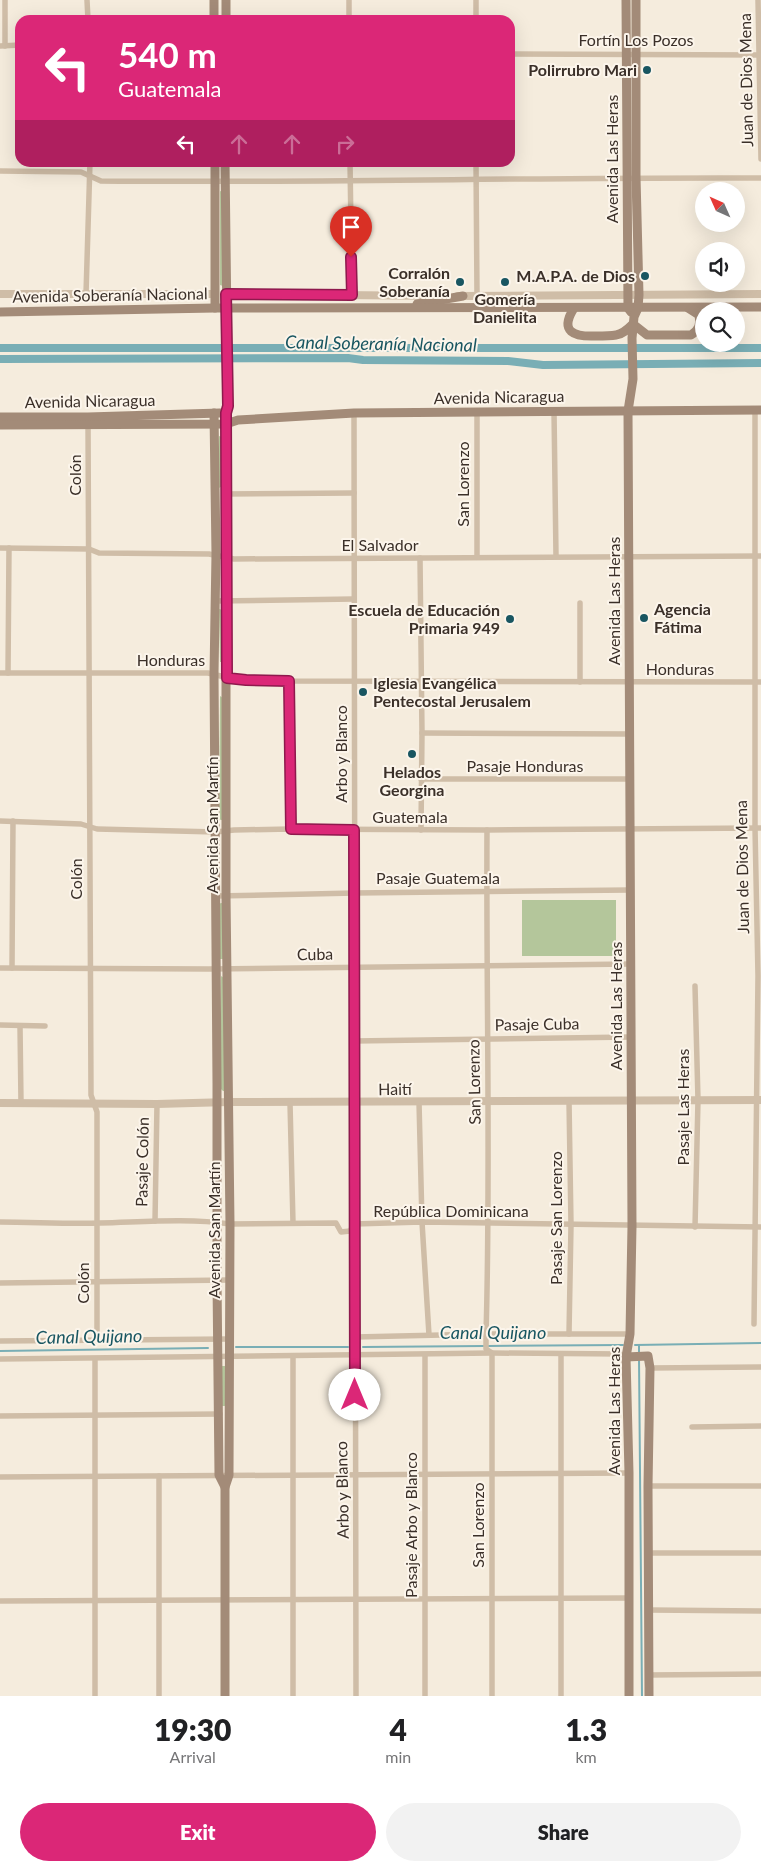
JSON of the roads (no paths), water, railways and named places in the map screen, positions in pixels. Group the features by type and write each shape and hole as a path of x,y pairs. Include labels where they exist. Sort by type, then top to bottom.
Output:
{"main road":[{"path":"214,0 214,15"},
{"path":"226,0 226,15"},
{"name":"Avenida Las Heras","path":"626,0 631,54 632,178 628,308"},
{"name":"Avenida Las Heras","path":"631,54 636,0"},
{"path":"215,167 215,308"},
{"name":"Avenida San Martín","path":"225,167 228,406 226,413 226,896 230,1224 229,1475 225,1487 225,1696"},
{"name":"Avenida Las Heras","path":"629,1696 629,1473 626,1356 630,1334 632,1226 628,411 633,379 633,320 638,308 639,295 632,178"},
{"name":"Avenida Soberanía Nacional","path":"214,294 226,294"},
{"path":"392,308 464,296"},
{"name":"Avenida Soberanía Nacional","path":"0,312 215,308 761,308"},
{"path":"574,308 568,317 567,324 570,331 576,335 616,335 623,333 633,320"},
{"path":"628,308 633,320 647,335 691,335 697,331 700,321 699,315 688,308"},
{"name":"Avenida Nicaragua","path":"0,417 226,424 238,420 354,413 758,410"},
{"name":"Avenida San Martín","path":"214,413 218,1414 219,1475 225,1487"},
{"path":"226,413 238,420"},
{"name":"Avenida Nicaragua","path":"0,425 226,413"},
{"name":"Avenida Las Heras","path":"626,1356 648,1356 650,1368 648,1486 649,1696"}],"street":[{"path":"5,0 2,46 15,45"},
{"path":"87,0 88,15"},
{"path":"349,0 349,15"},
{"path":"476,0 476,15"},
{"name":"Juan de Dios Mena","path":"758,0 761,159"},
{"name":"Fortín Los Pozos","path":"515,54 760,55"},
{"path":"86,294 90,167"},
{"path":"350,167 352,295"},
{"path":"476,167 477,296"},
{"path":"0,172 81,172 101,181 215,182 350,182 476,178 761,178"},
{"name":"Avenida Soberanía Nacional","path":"0,294 214,294"},
{"name":"Avenida Soberanía Nacional","path":"226,294 477,296 761,294"},
{"name":"Juan de Dios Mena","path":"754,1324 759,976 758,682 754,556 758,410"},
{"path":"554,411 556,556"},
{"name":"San Lorenzo","path":"477,412 477,557"},
{"name":"Arbo y Blanco","path":"354,413 356,1696"},
{"name":"Colón","path":"88,420 91,1095 97,1112 97,1341"},
{"path":"214,493 354,493"},
{"name":"El Salvador","path":"0,548 89,549 99,553 216,554 226,558 761,556"},
{"path":"8,673 9,548"},
{"path":"420,558 422,733 420,830"},
{"path":"216,601 354,599"},
{"path":"580,603 580,682"},
{"name":"Honduras","path":"0,673 214,674 227,678 246,680 289,681 758,682"},
{"path":"289,681 291,829"},
{"path":"422,733 630,734"},
{"name":"Pasaje Honduras","path":"421,780 630,780"},
{"name":"Guatemala","path":"0,821 81,824 97,829 216,832 227,830 291,829 758,828"},
{"path":"12,968 13,821"},
{"name":"San Lorenzo","path":"487,830 486,1039 489,1224 486,1349 492,1353 492,1696"},
{"name":"Pasaje Guatemala","path":"216,896 630,890"},
{"name":"Cuba","path":"0,968 216,969 630,964"},
{"name":"Pasaje Las Heras","path":"695,986 698,1100 695,1227"},
{"path":"0,1025 46,1026"},
{"path":"20,1026 20,1103"},
{"name":"Pasaje Cuba","path":"354,1041 631,1037"},
{"name":"Haití","path":"0,1102 158,1104 217,1102 354,1103 758,1100"},
{"name":"Pasaje San Lorenzo","path":"569,1101 571,1225 569,1334"},
{"path":"419,1102 422,1222 429,1335"},
{"path":"290,1103 293,1223"},
{"name":"Pasaje Colón","path":"155,1221 158,1104"},
{"name":"República Dominicana","path":"0,1222 336,1223 341,1232 350,1231 354,1224 422,1222 761,1227"},
{"path":"0,1283 229,1280"},
{"path":"354,1337 630,1334"},
{"path":"0,1341 229,1339"},
{"path":"0,1359 492,1353 621,1354 626,1356"},
{"path":"561,1354 561,1696"},
{"name":"Pasaje Arbo y Blanco","path":"425,1355 425,1696"},
{"path":"293,1356 293,1696"},
{"path":"95,1359 95,1696"},
{"path":"650,1368 761,1368"},
{"path":"0,1416 230,1414"},
{"path":"692,1427 761,1426"},
{"path":"0,1476 629,1473"},
{"path":"159,1476 159,1696"},
{"path":"648,1486 761,1486"},
{"path":"649,1553 761,1553"},
{"path":"0,1601 629,1598"},
{"path":"649,1610 761,1611"},
{"path":"649,1676 761,1674"}],"waterway":[{"path":"0,348 761,348"},
{"name":"Canal Soberanía Nacional","path":"0,359 348,358 363,360 508,361 543,365 761,363"},
{"name":"Canal Quijano","path":"635,1345 761,1343"},
{"name":"Canal Quijano","path":"488,1346 623,1345"},
{"path":"639,1345 639,1354"},
{"name":"Canal Quijano","path":"363,1347 484,1346"},
{"name":"Canal Quijano","path":"236,1347 348,1347"},
{"name":"Canal Quijano","path":"0,1351 208,1348"},
{"path":"639,1358 642,1696"}],"place":[{"name":"Polirrubro Mari","path":"647,70"},
{"name":"M.A.P.A. de Dios","path":"645,276"},
{"name":"Corralón Soberanía","path":"460,282"},
{"name":"Gomería Danielita","path":"505,282"},
{"name":"Agencia Fátima","path":"644,618"},
{"name":"Escuela de Educación Primaria 949","path":"510,619"},
{"name":"Iglesia Evangélica Pentecostal Jerusalem","path":"363,692"},
{"name":"Helados Georgina","path":"412,754"}]}
